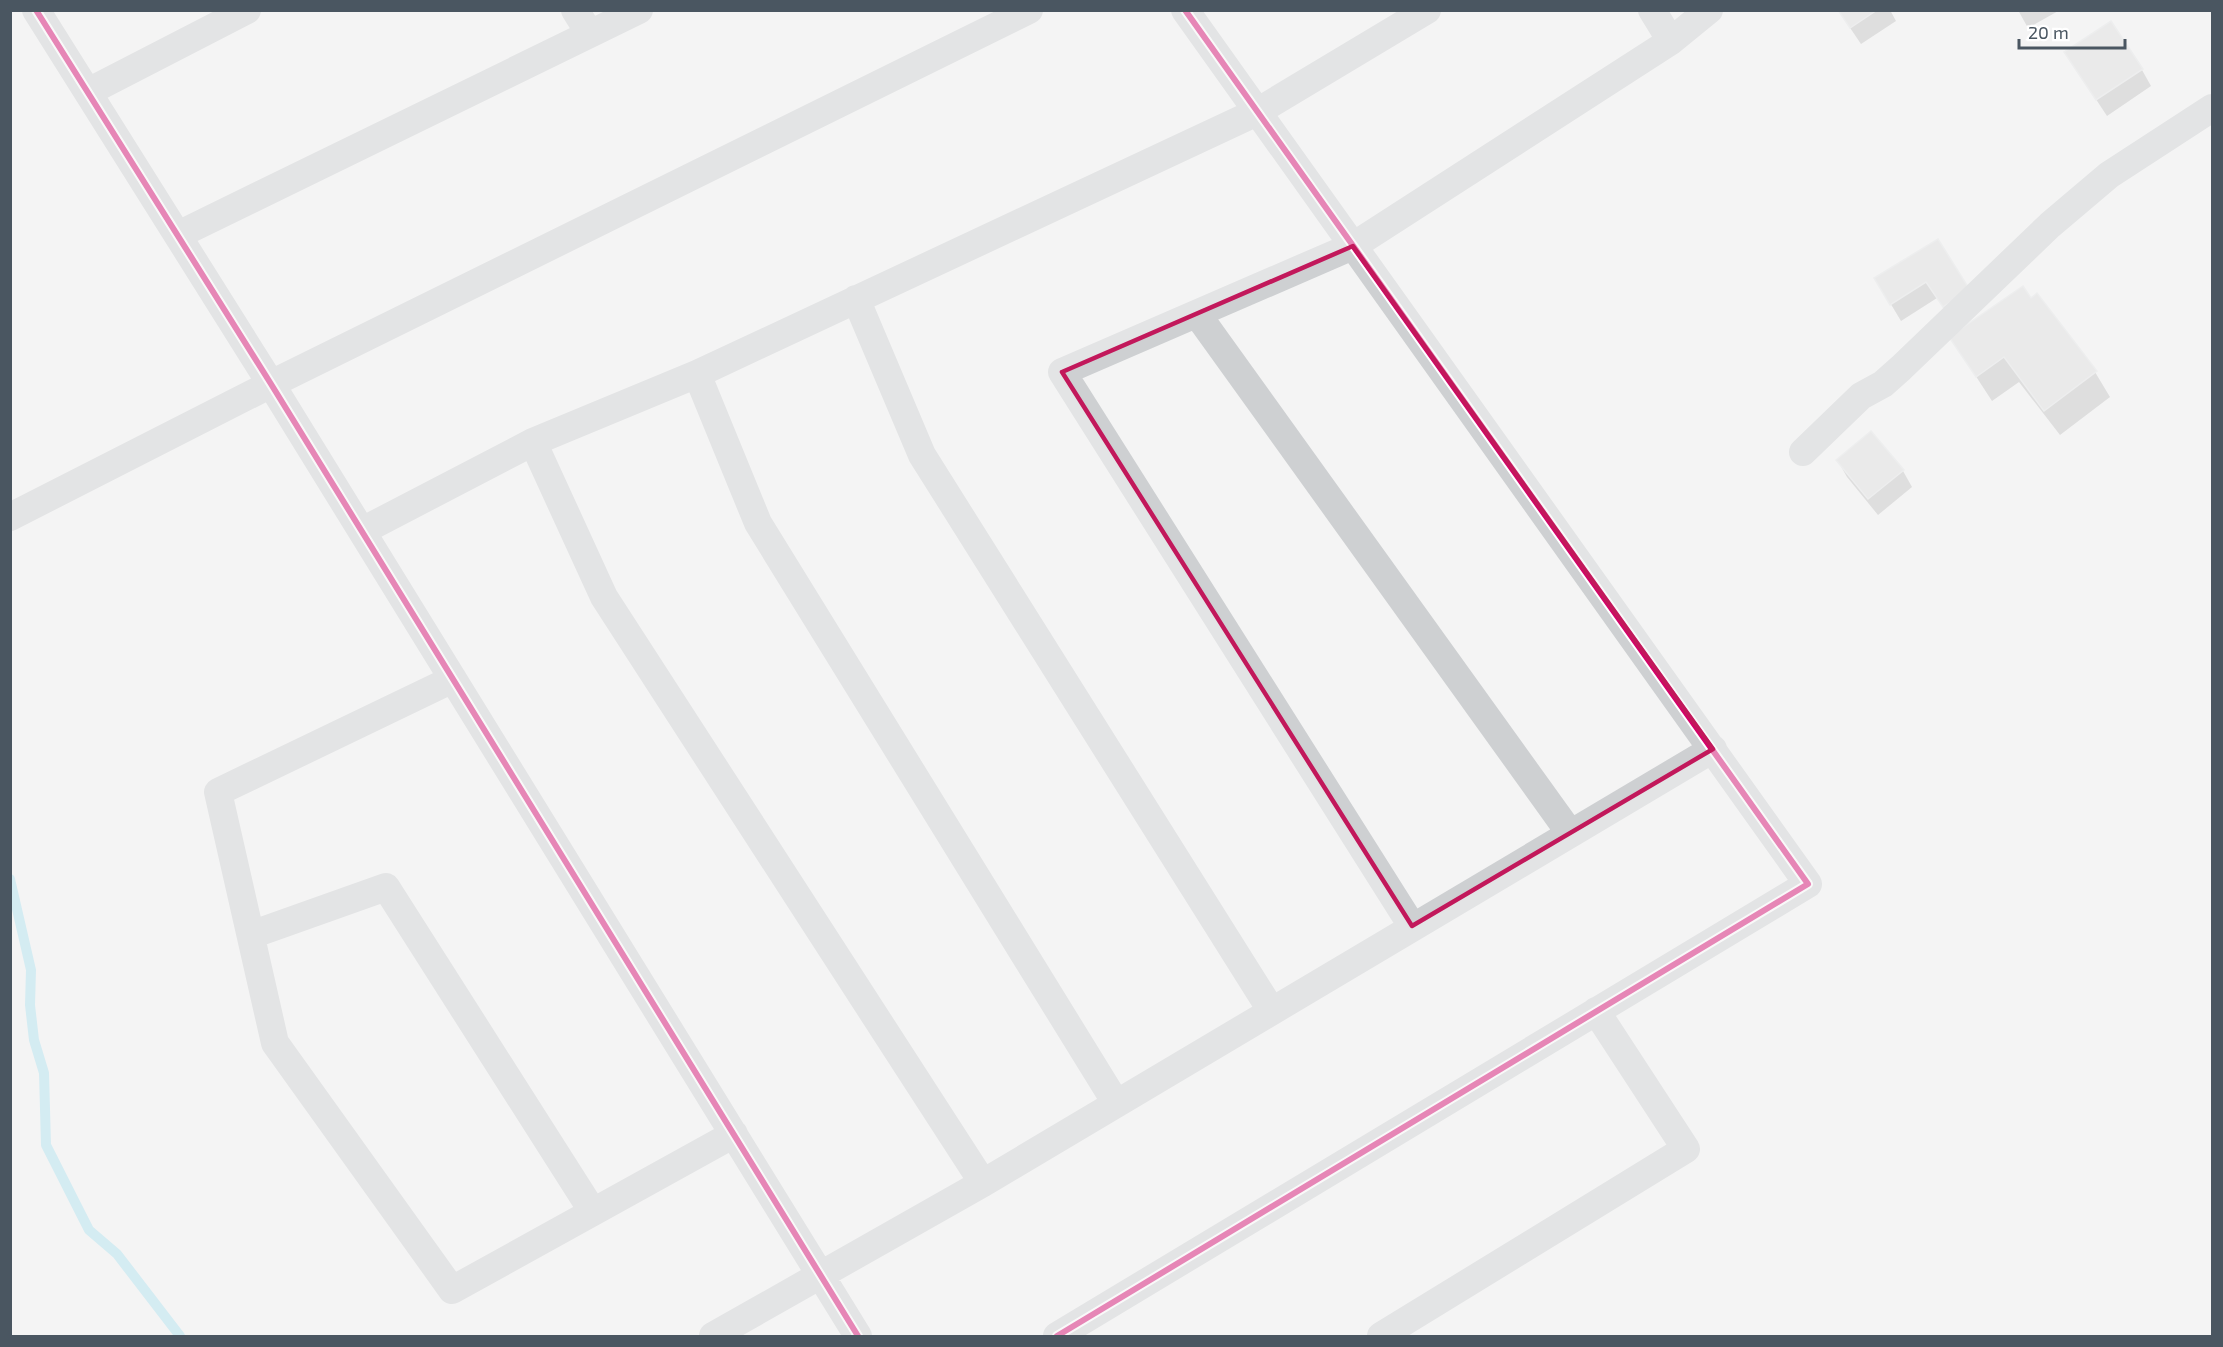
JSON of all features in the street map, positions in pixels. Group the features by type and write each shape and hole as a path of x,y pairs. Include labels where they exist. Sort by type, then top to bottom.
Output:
{"street":[{"path":"36,10 271,384 858,1336"},
{"path":"88,92 247,10"},
{"path":"575,10 590,34"},
{"path":"178,235 639,10"},
{"path":"10,517 271,384 1029,10"},
{"path":"1057,1336 1808,884 1185,10"},
{"path":"362,531 533,442 698,374 1257,112 1427,10"},
{"path":"1652,10 1671,41"},
{"path":"1412,926 1062,372 1353,246 1671,41 1709,10"},
{"path":"1803,452 1861,396 1883,384 1901,368 2050,225 2092,189 2155,144 2212,108"},
{"path":"856,300 922,455 1271,1010"},
{"path":"1197,314 1570,833"},
{"path":"698,374 758,524 1116,1103"},
{"path":"533,442 604,597 983,1183"},
{"path":"453,679 218,792 275,1043 452,1290 734,1134"},
{"path":"713,1336 983,1183 1713,749"},
{"path":"251,935 386,886 592,1212"},
{"path":"1381,1336 1686,1149 1596,1011"}],"highlighted area":[{"path":"1353,246 1713,749 1412,926 1062,372"}],"building":[{"path":"1838,10 1877,10 1850,28"},
{"path":"2111,21 2143,69 2096,100 2064,52"},
{"path":"1938,239 1970,290 1943,307 1926,282 1890,305 1874,278"},
{"path":"2023,286 2031,298 2037,293 2097,371 2044,411 2004,357 1976,377 1949,337"},
{"path":"1871,431 1904,470 1868,499 1836,460"}],"waterway":[{"path":"10,879 31,970 30,1005 34,1040 44,1073 46,1145 89,1230 117,1254 180,1336"}],"cycle path":[{"path":"36,10 271,384 858,1336"},
{"path":"1057,1336 1808,884 1185,10"}]}
